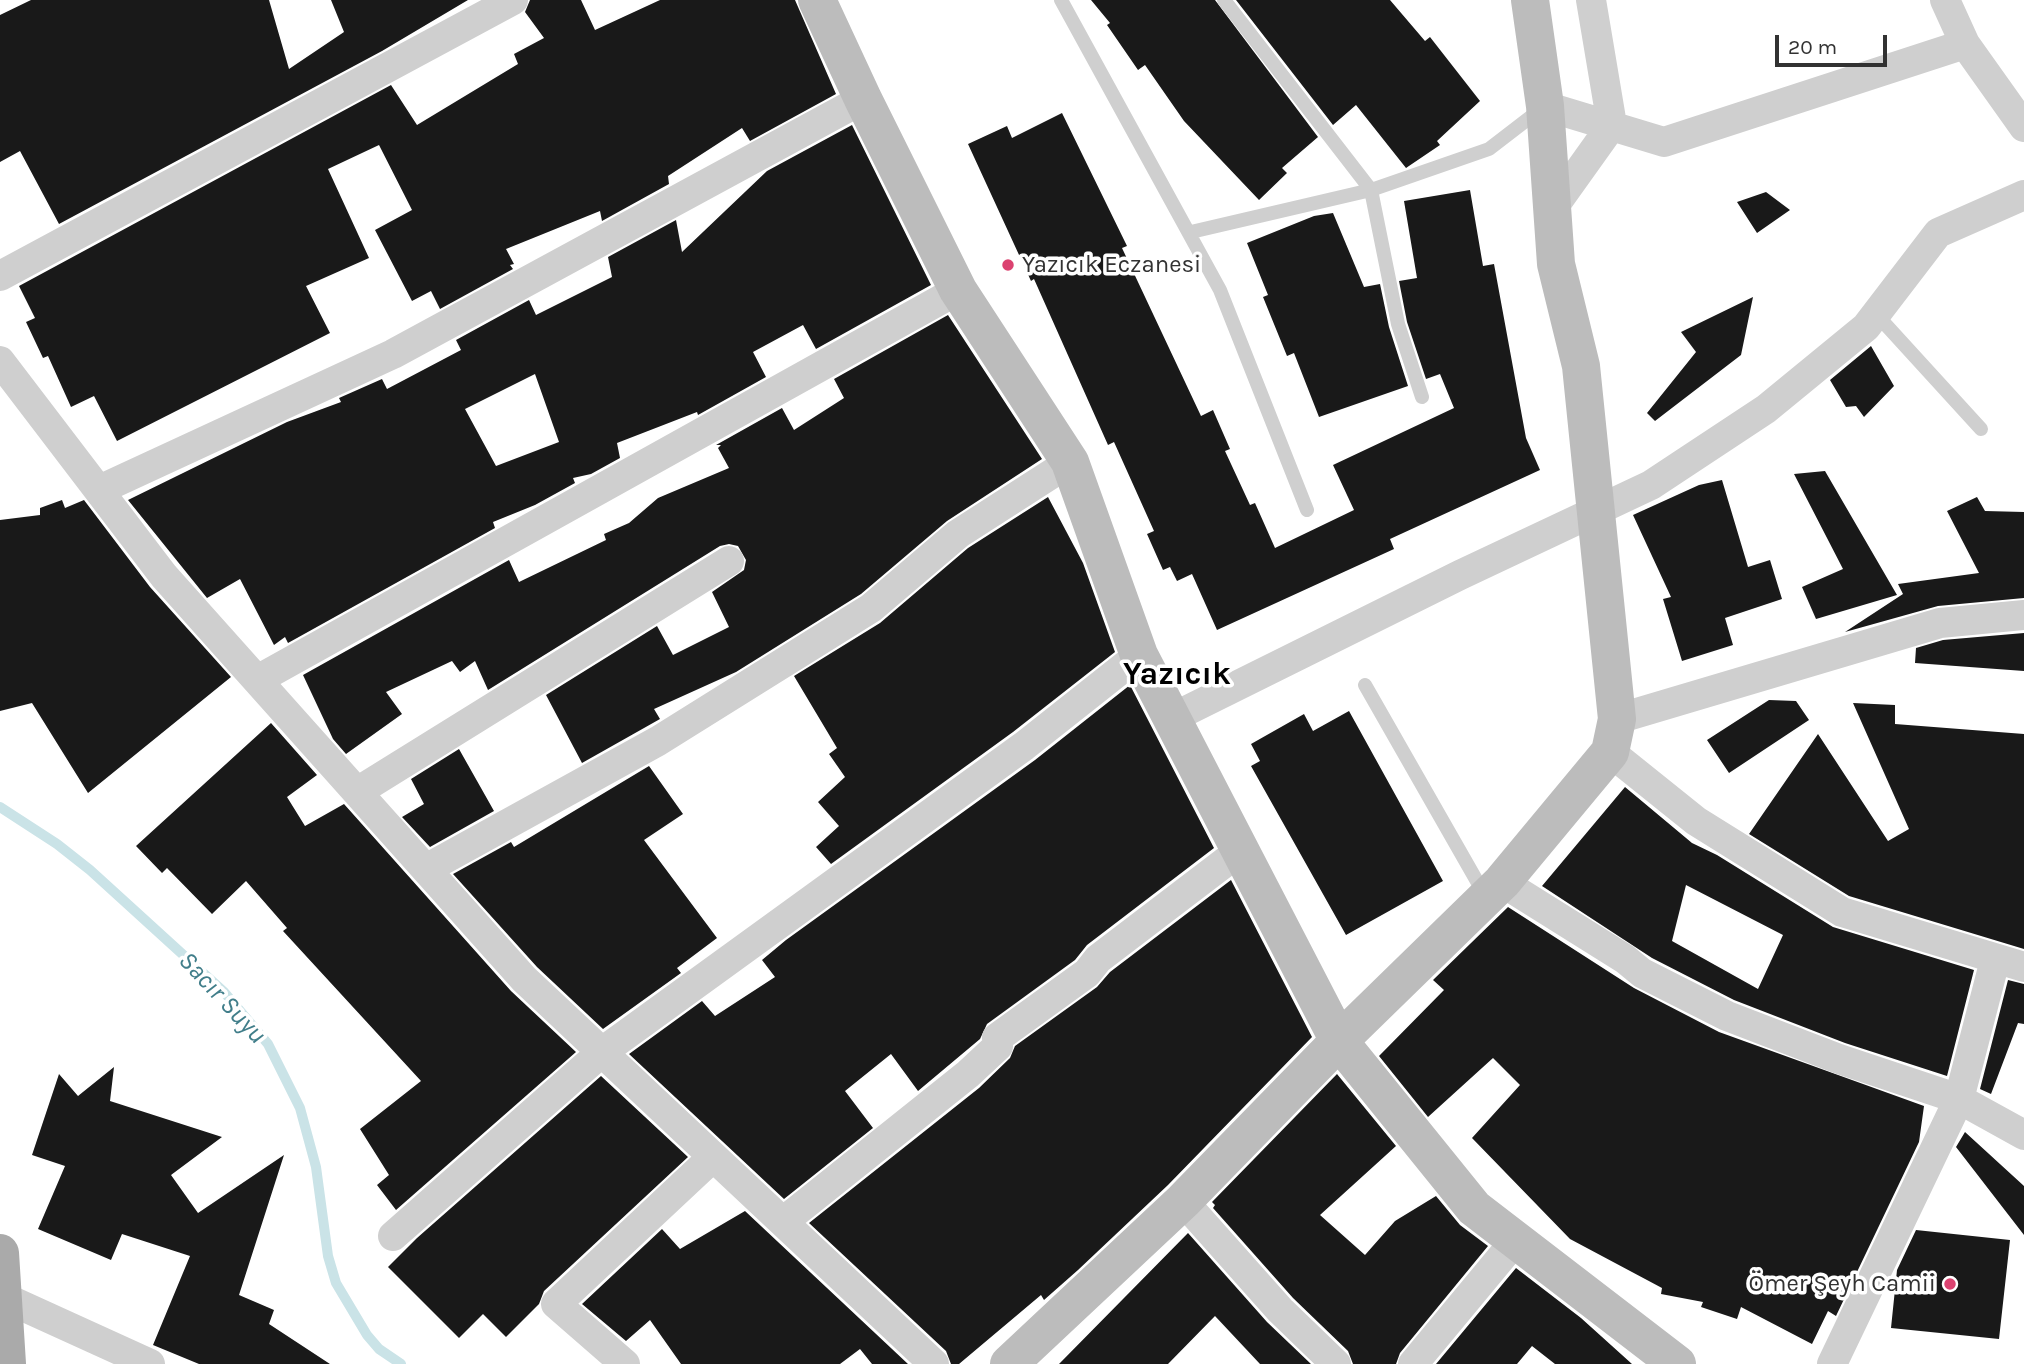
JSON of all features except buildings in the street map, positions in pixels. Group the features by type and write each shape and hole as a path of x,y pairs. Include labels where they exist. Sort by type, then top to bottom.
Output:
{"main road":[{"path":"0,1253 5,1298 7,1364"}],"street":[{"path":"0,276 513,0"},
{"path":"817,0 958,290 1070,462 1139,654 1174,717 1339,1041 1474,1208 1678,1364"},
{"path":"1530,0 1545,106 1556,264 1581,366 1614,735 1696,821 1842,912 2024,967"},
{"path":"1552,209 1612,125 1591,0"},
{"path":"1945,0 1965,44 2024,127"},
{"path":"1545,106 1664,142 1965,44"},
{"path":"1993,83 2024,101"},
{"path":"99,490 393,354 863,99"},
{"path":"1174,717 1460,575 1651,485 1766,409 1866,327 1938,233 2024,195"},
{"path":"257,680 958,290"},
{"path":"0,361 164,576 524,979 934,1364"},
{"path":"426,869 658,741 871,608 958,534 1070,462"},
{"path":"357,792 729,561"},
{"path":"1009,1364 1183,1201 1339,1041 1494,890 1614,735 1940,624 2024,615"},
{"path":"393,1236 602,1052 1024,746 1139,654"},
{"path":"784,1221 968,1074 998,1046 997,1038 1087,973 1098,959 1241,850"},
{"path":"1494,890 1625,958 1642,973 1727,1016 1839,1059 1959,1099 2024,1135"},
{"path":"1832,1364 1959,1099 1995,960"},
{"path":"625,1364 555,1304 713,1157"},
{"path":"1183,1201 1280,1310 1336,1364"},
{"path":"1413,1364 1515,1241"},
{"path":"5,1298 149,1364"}],"lane":[{"path":"1061,0 1191,232 1220,290 1307,510"},
{"path":"1224,0 1371,190 1398,324 1422,397"},
{"path":"1191,232 1371,190 1489,149 1545,106"},
{"path":"1876,314 1981,429"},
{"path":"1365,685 1494,890"}],"waterway":[{"name":"Sacır Suyu","path":"0,807 57,844 90,870 224,992 268,1044 300,1108 316,1167 328,1256 336,1283 367,1335 379,1349 401,1364"}],"place":[{"name":"Yazıcık Eczanesi","path":"1008,265"},
{"name":"Ömer Şeyh Camii","path":"1950,1284"}],"district":[{"name":"Yazıcık","path":"1177,675"}]}
